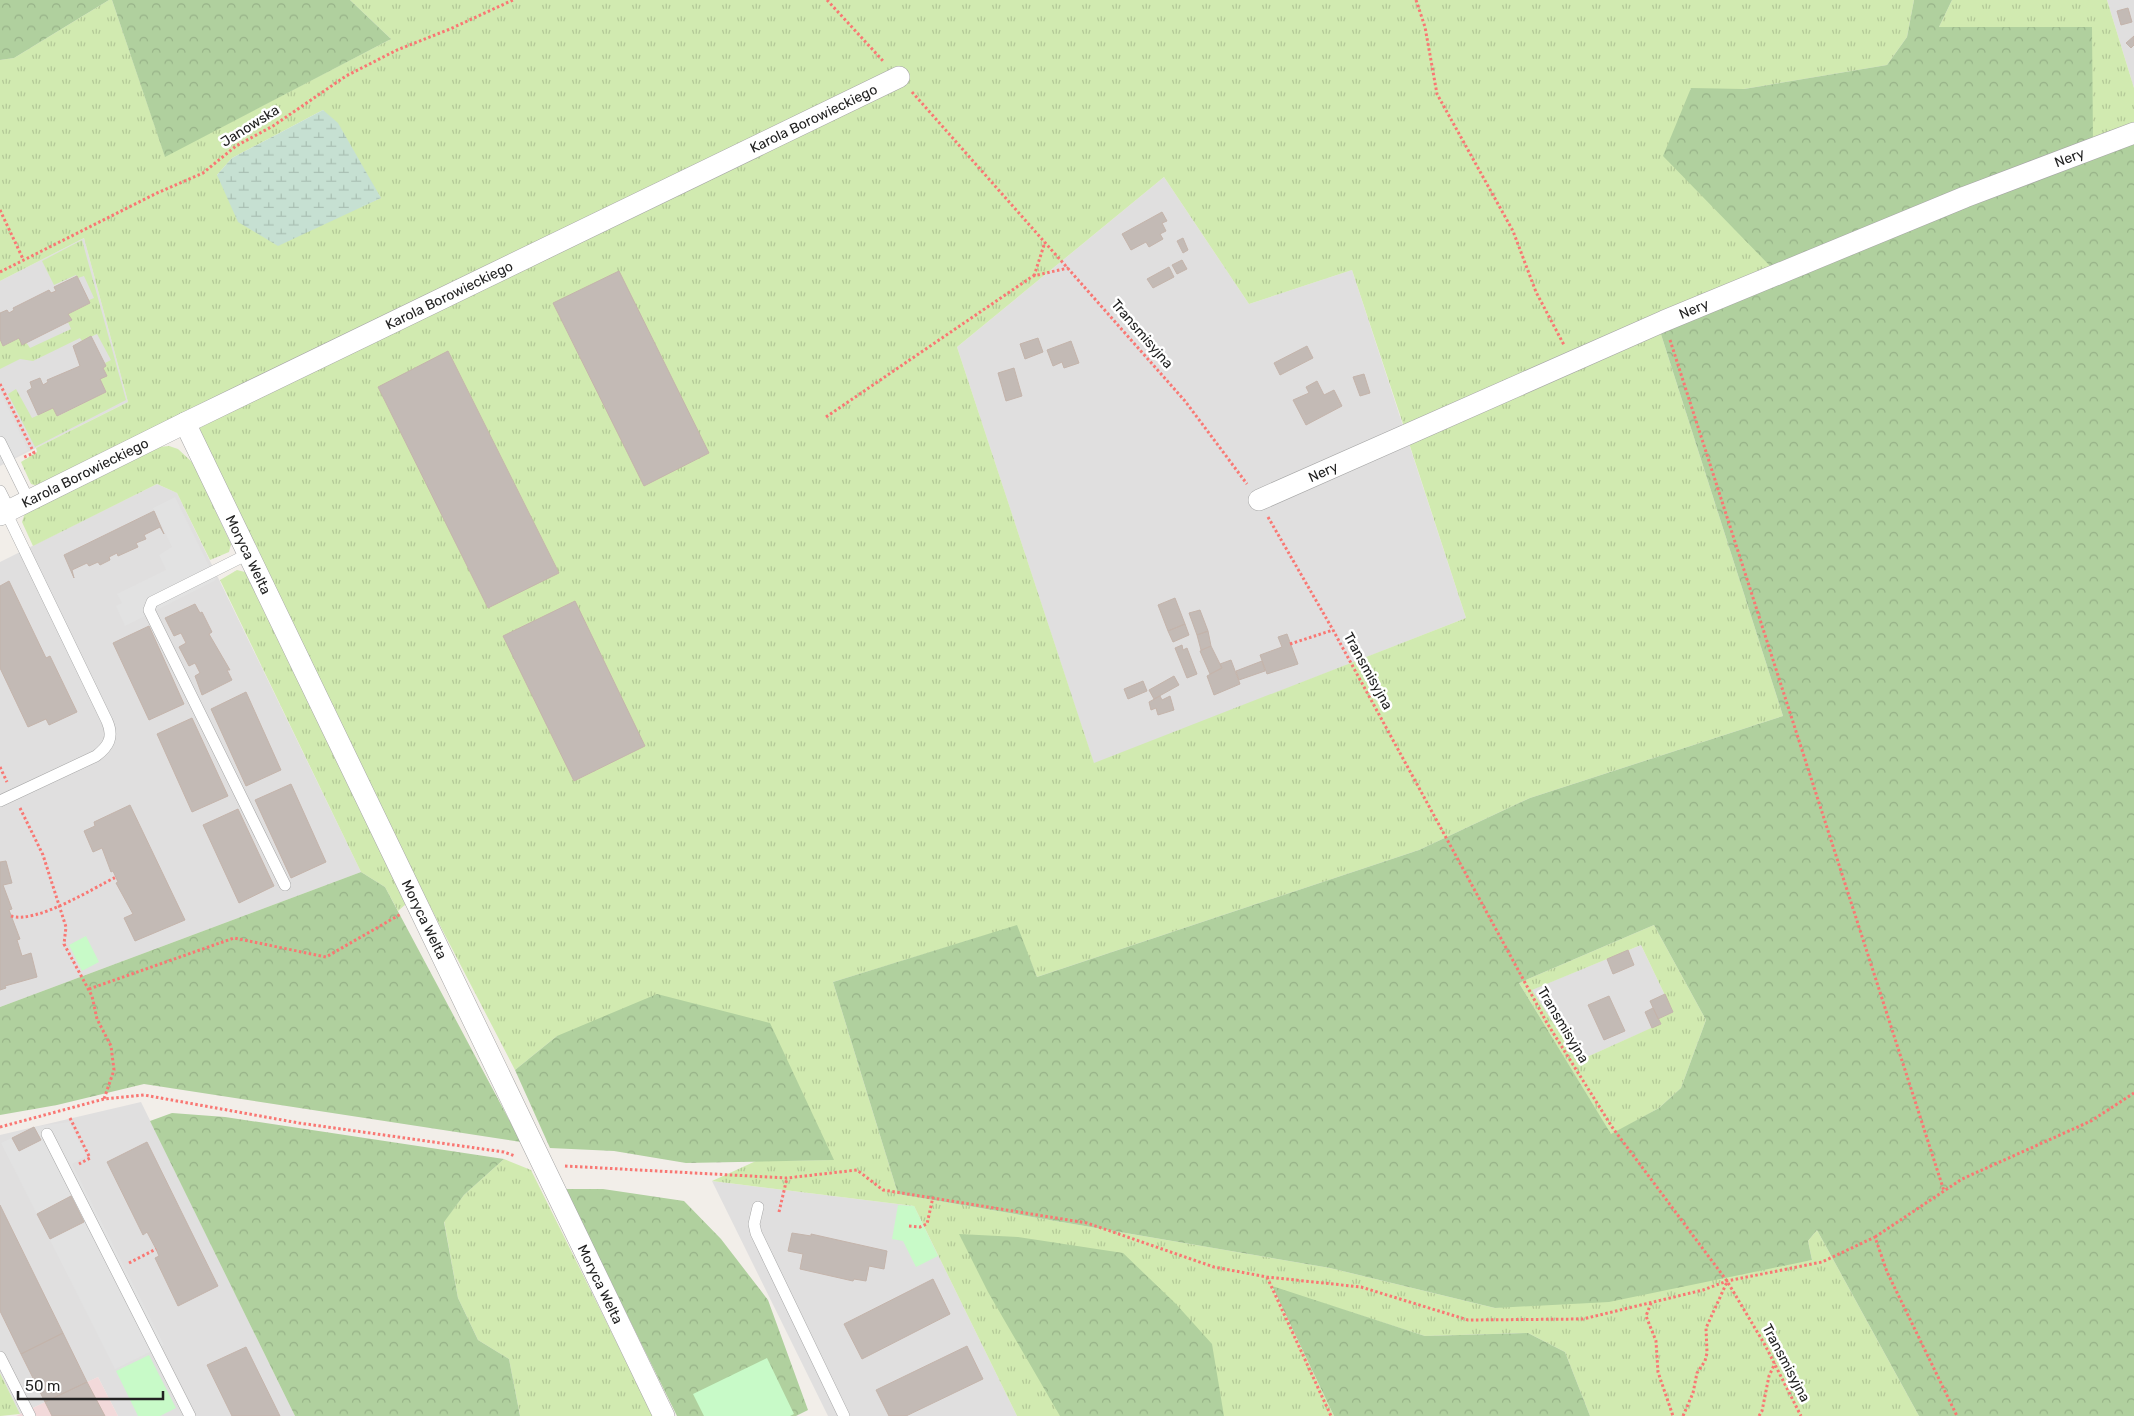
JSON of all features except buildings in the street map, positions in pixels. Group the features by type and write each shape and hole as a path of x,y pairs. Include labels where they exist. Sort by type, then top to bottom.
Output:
{"street":[{"name":"Karola Borowieckiego","path":"5,513 185,423 899,78"},
{"name":"Nery","path":"1259,500 1664,320 1965,197 2134,132"},
{"name":"Moryca Welta","path":"185,423 664,1416"}],"lane":[{"path":"0,442 29,501"},
{"path":"0,491 5,513 111,730 111,739 105,749 96,756 0,801"},
{"path":"248,554 152,602 149,610 285,885"},
{"path":"47,1134 190,1416"},
{"path":"758,1207 754,1224 756,1234 844,1416"},
{"path":"0,1357 30,1416"}],"path":[{"name":"Janowska","path":"0,272 157,193 203,173 236,146 273,126 346,76 397,50 450,29 513,0"},
{"name":"Transmisyjna","path":"827,0 899,78 1185,401 1259,500 1333,630 1547,1023 1612,1127 1727,1281 1775,1363 1801,1416"},
{"path":"1416,0 1425,27 1437,94 1513,231 1536,292 1572,361"},
{"path":"0,210 23,260"},
{"path":"1034,276 1044,242"},
{"path":"826,417 1034,276 1068,268"},
{"path":"1664,320 1944,1191"},
{"path":"0,384 32,450"},
{"path":"1290,644 1333,630"},
{"path":"0,767 43,855 66,927 64,944 89,989 96,1019 113,1056 114,1070 104,1100"},
{"path":"11,916 18,918 60,907 116,877"},
{"path":"89,989 234,938 326,957 418,904"},
{"path":"0,1127 104,1100 144,1095 299,1123 504,1152 543,1164 787,1178 857,1170 883,1190 933,1196 1087,1223 1214,1267 1267,1277 1361,1287 1468,1320 1583,1319 1703,1290 1727,1281 1822,1262 1875,1237 1962,1179 2091,1121 2134,1093"},
{"path":"779,1212 787,1178"},
{"path":"909,1226 920,1227 928,1223 933,1196"},
{"path":"1875,1237 1887,1272 1957,1416"},
{"path":"127,1264 156,1249"},
{"path":"1267,1277 1331,1416"},
{"path":"1683,1416 1694,1393 1697,1373 1705,1361 1707,1353 1706,1328 1727,1281"},
{"path":"1651,1303 1646,1316 1656,1341 1658,1372 1674,1416"},
{"path":"1759,1416 1762,1411 1769,1376 1775,1363"}],"shaded area":[{"path":"2107,0 2134,0 2134,88"},
{"path":"1164,177 1249,304 1352,270 1466,618 1094,764 957,347"},
{"path":"84,238 128,402 0,466 0,281"},
{"path":"0,391 28,450 1,464 0,463"},
{"path":"157,484 177,493 361,872 0,1007 0,562"},
{"path":"175,497 216,580 125,626 116,606 122,603 117,594 166,570 159,555 172,547 153,508"},
{"path":"1641,945 1673,1012 1661,1024 1578,1061 1531,990"},
{"path":"141,1102 295,1416 118,1416 98,1377 20,1414 0,1373 0,1135"},
{"path":"69,1122 86,1156 72,1164 164,1345 115,1369 1,1143 12,1138 19,1151 41,1140 34,1127"},
{"path":"712,1181 914,1206 1017,1416 828,1416"},
{"path":"98,1377 118,1416 16,1416 87,1382"}],"green space":[{"path":"0,0 109,0 14,58 0,60"},
{"path":"109,0 112,0 165,156 391,39 350,0 1914,0 1907,37 1887,65 1744,89 1690,89 1774,270 1405,430 1352,270 1249,304 1164,177 957,347 1094,763 1466,618 1408,440 1659,328 1783,716 1530,798 1419,850 1037,977 1016,926 833,982 898,1194 1330,1268 1495,1308 1812,1260 1808,1241 1817,1230 1919,1416 1590,1416 1565,1352 1528,1333 1425,1336 1272,1287 1334,1416 1017,1416 914,1206 712,1181 756,1161 833,1160 557,1036 515,1070 391,831 192,417 38,486 31,484 21,462 37,452 36,448 128,402 84,238 0,281 0,60 14,58","holes":["323,110 381,198 331,219 217,175 232,158"]},
{"path":"112,0 350,0 391,39 165,157"},
{"path":"1914,0 1952,0 1939,27 2092,27 2093,144 1774,270 1663,156 1691,88 1744,89 1887,65 1907,37"},
{"path":"1952,0 2107,0 2134,88 2134,130 2093,144 1939,27"},
{"path":"323,110 338,123 381,198 278,246 238,222 217,175 232,158"},
{"path":"2134,141 2134,1416 1919,1416 1817,1230 1808,1241 1812,1260 1609,1302 1495,1308 1330,1268 898,1194 833,982 1017,925 1037,977 1419,850 1530,798 1783,716 1659,328","holes":["1654,925 1706,1020 1681,1088 1659,1108 1611,1134 1519,983"]},
{"path":"82,240 126,400 35,447 8,394 16,389 32,418 53,408 58,416 106,392 100,379 107,376 103,368 106,366 105,363 111,360 97,334 82,341 80,338 33,361 20,359 0,369 0,339 3,346 19,338 22,344 26,342 30,348 71,329 68,322 71,320 68,314 90,303 89,300 94,298 84,276 78,278 76,275 54,285 42,261"},
{"path":"169,446 178,449 193,463 231,544 229,552 210,560 177,493 157,484 33,546 22,522 25,513 159,447"},
{"path":"237,570 245,572 406,904 398,911 385,887 361,872 220,580"},
{"path":"361,872 385,887 521,1142 144,1084 57,1105 0,1115 0,1007"},
{"path":"1654,925 1706,1020 1681,1088 1659,1108 1611,1135 1519,983","holes":["1641,945 1673,1012 1658,1019 1660,1024 1578,1061 1532,990"]},
{"path":"86,936 99,962 82,971 69,945"},
{"path":"657,994 770,1023 834,1160 686,1163 614,1151 550,1148 515,1070 557,1036"},
{"path":"172,1113 225,1117 504,1159 464,1195 444,1222 458,1298 478,1340 509,1359 520,1416 295,1416 150,1121"},
{"path":"504,1159 531,1170 653,1416 520,1416 509,1359 478,1340 458,1298 444,1221 464,1195"},
{"path":"565,1189 603,1189 684,1201 721,1239 768,1300 808,1410 796,1416 677,1416"},
{"path":"898,1205 914,1206 938,1256 916,1267 903,1241 892,1239"},
{"path":"959,1234 1018,1237 1123,1253 1176,1304 1212,1344 1224,1416 1060,1416 988,1292"},
{"path":"1272,1286 1425,1336 1528,1333 1565,1352 1590,1416 1334,1416"},
{"path":"149,1355 176,1408 160,1416 138,1416 116,1371"},
{"path":"767,1358 794,1414 790,1416 704,1416 693,1394"},
{"path":"0,1373 20,1414 0,1416"}]}
